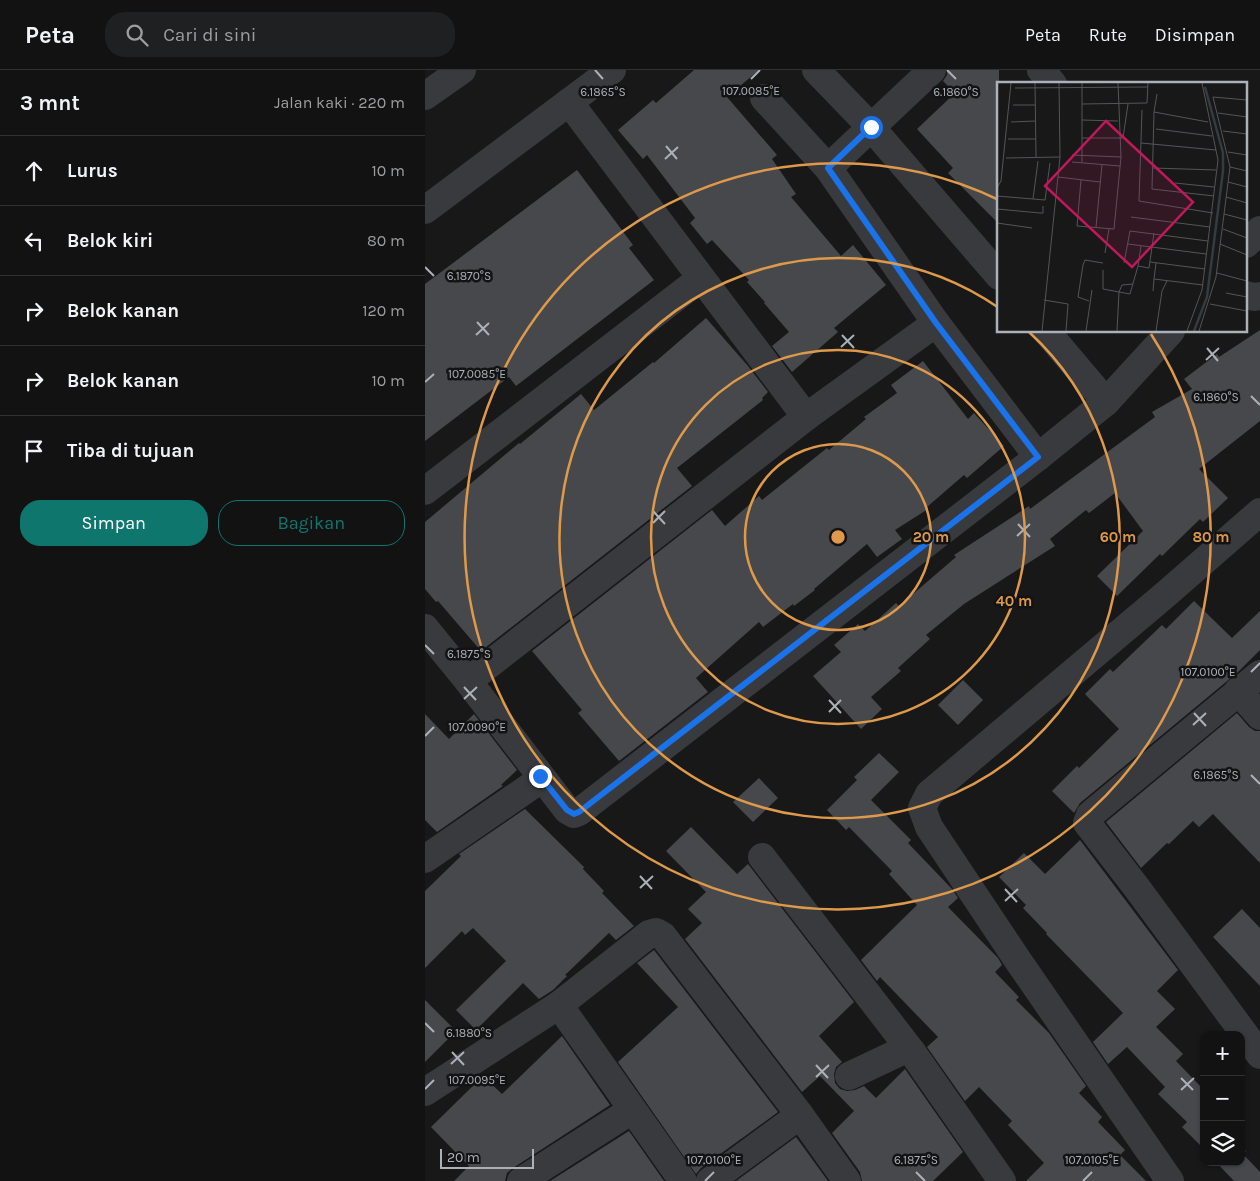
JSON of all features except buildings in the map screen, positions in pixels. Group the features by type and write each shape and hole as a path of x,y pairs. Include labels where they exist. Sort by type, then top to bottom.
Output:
{"street":[{"path":"425,96 462,70"},
{"path":"425,210 612,70"},
{"path":"817,70 871,127 997,274"},
{"path":"828,168 932,70"},
{"path":"1041,70 1051,82"},
{"path":"764,98 828,168 936,323 1038,457"},
{"path":"569,102 805,417"},
{"path":"1247,243 1260,230"},
{"path":"425,491 700,278"},
{"path":"1247,295 1260,296"},
{"path":"468,680 805,417 936,323"},
{"path":"1047,332 1106,402"},
{"path":"425,628 468,680 567,810 574,814 1038,457 1106,402 1170,332"},
{"path":"1170,1181 929,827 923,808 929,794 1260,512"},
{"path":"1260,674 1090,815 1087,823 1088,827 1137,888 1260,1055"},
{"path":"1238,691 1260,716"},
{"path":"425,859 534,784 540,776"},
{"path":"761,857 911,1052 1002,1181"},
{"path":"425,1092 559,1005 649,934 655,932 663,936 800,1114 847,1181"},
{"path":"559,1005 683,1181"},
{"path":"849,1076 906,1049 911,1052"},
{"path":"521,1181 632,1110"},
{"path":"710,1181 800,1114"}],"route":[{"path":"540,776 567,810 574,814 579,812 1038,457 936,323 828,168 871,127"}]}
